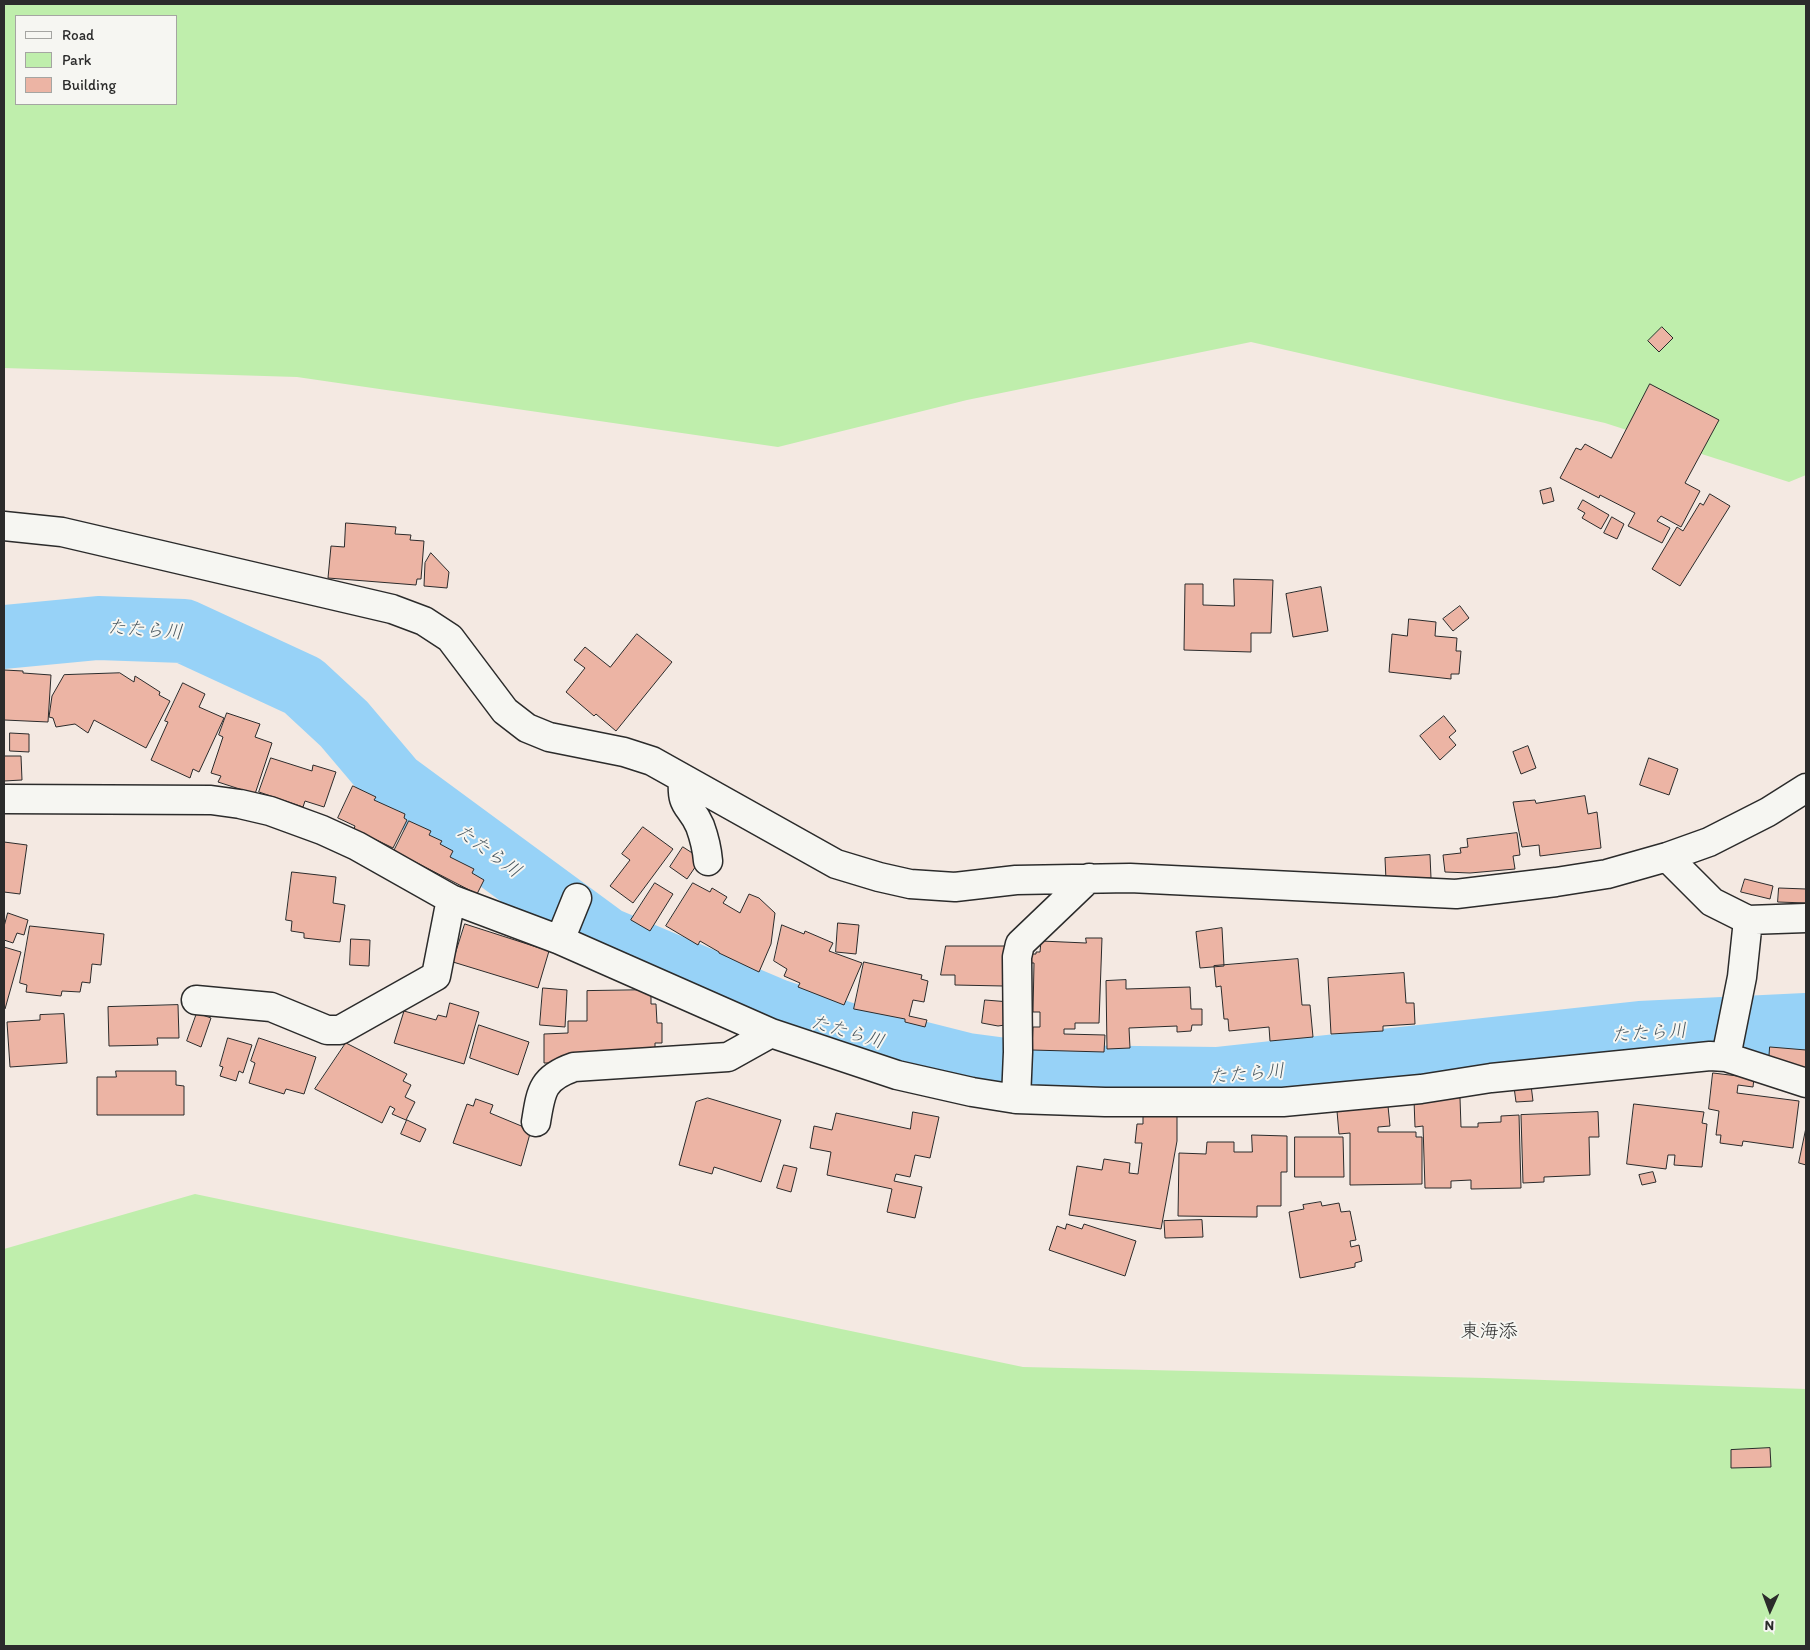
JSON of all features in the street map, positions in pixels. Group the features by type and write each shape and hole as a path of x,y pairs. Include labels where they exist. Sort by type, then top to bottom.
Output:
{"street":[{"path":"4,526 62,532 392,609 424,621 450,638 505,711 527,728 550,737 624,752 652,761 836,864 879,878 910,884 955,887 1016,880 1130,878 1456,894 1546,884 1607,874 1667,857 1709,842 1768,812 1806,788"},
{"path":"683,779 682,794 685,804 699,825 706,846 708,861"},
{"path":"4,799 211,800 255,808 296,820 357,846 451,899 561,936 771,1033 896,1075 972,1092 1105,1102 1283,1102 1421,1089 1492,1078 1727,1054 1806,1083"},
{"path":"1667,857 1712,902 1748,920 1806,918"},
{"path":"1016,1095 1018,1052 1017,957 1020,944 1088,878"},
{"path":"561,936 577,898"},
{"path":"196,1000 270,1007 327,1030 340,1030 436,976 451,899"},
{"path":"1727,1054 1742,977 1748,920"},
{"path":"536,1122 540,1097 547,1082 558,1073 574,1067 728,1057 771,1033"}],"green space":[{"path":"4,4 1806,4 1806,475 1789,482 1605,423 1251,342 967,400 778,447 297,377 4,368"},
{"path":"195,1194 1023,1367 1486,1378 1806,1389 1806,1646 4,1646 4,1249"}],"building":[{"path":"1662,327 1673,338 1659,352 1648,341"},
{"path":"1650,384 1719,420 1685,483 1700,491 1681,527 1661,516 1657,521 1670,528 1662,543 1628,526 1635,513 1600,495 1599,498 1560,478 1576,448 1581,450 1585,444 1611,458"},
{"path":"1551,488 1554,501 1543,504 1540,491"},
{"path":"1710,494 1730,506 1680,586 1652,569 1677,527 1683,531 1700,503 1703,505"},
{"path":"1583,500 1609,515 1601,529 1582,518 1585,513 1578,509"},
{"path":"1612,517 1624,524 1617,539 1604,533"},
{"path":"346,523 396,527 395,534 411,535 410,540 424,541 421,579 417,579 416,585 328,578 331,546 344,547"},
{"path":"431,553 449,572 447,588 424,586 425,563"},
{"path":"1234,579 1273,580 1271,633 1251,633 1251,652 1184,650 1185,584 1203,584 1203,605 1234,606"},
{"path":"1321,587 1328,631 1293,637 1286,594"},
{"path":"1460,606 1469,618 1453,631 1443,619"},
{"path":"1409,619 1436,622 1435,636 1457,638 1456,651 1461,651 1459,674 1451,674 1451,679 1389,672 1392,634 1407,636"},
{"path":"637,634 672,662 616,731 596,714 594,716 566,692 585,668 574,660 585,647 610,667"},
{"path":"4,670 51,675 48,722 4,720"},
{"path":"120,673 134,682 135,676 160,692 159,695 170,701 146,748 94,720 88,733 75,724 56,727 53,718 49,717 52,696 64,675"},
{"path":"183,683 205,694 199,707 224,718 199,772 193,769 190,778 151,760 168,722 165,721"},
{"path":"227,713 260,724 255,737 272,743 255,794 218,782 221,776 211,773 223,737 219,735"},
{"path":"1444,716 1456,731 1449,737 1456,745 1440,760 1420,736"},
{"path":"10,733 29,734 29,752 10,751"},
{"path":"1528,746 1536,768 1521,774 1513,752"},
{"path":"4,756 21,756 22,780 4,781"},
{"path":"271,758 312,771 313,765 336,772 324,807 305,801 303,807 259,792"},
{"path":"1649,758 1678,769 1669,795 1640,785"},
{"path":"353,786 376,797 374,800 405,814 404,818 407,820 393,848 354,829 355,826 338,818"},
{"path":"1585,796 1588,814 1597,812 1601,848 1540,856 1539,845 1522,847 1513,802 1535,800 1536,803"},
{"path":"409,821 431,831 429,835 442,841 440,844 453,851 450,857 474,869 472,873 484,880 477,894 394,851"},
{"path":"643,827 673,849 633,903 610,886 630,860 622,854"},
{"path":"1517,833 1520,855 1513,856 1515,869 1470,873 1445,872 1443,855 1461,853 1460,848 1468,847 1467,839"},
{"path":"4,842 27,845 20,894 4,892"},
{"path":"683,847 697,856 698,863 687,879 670,867"},
{"path":"1430,855 1431,878 1386,880 1385,858"},
{"path":"292,872 336,877 333,903 345,905 340,942 304,938 304,933 291,931 292,921 286,920"},
{"path":"1745,879 1773,886 1770,899 1741,892"},
{"path":"655,883 673,894 650,931 631,920"},
{"path":"693,883 710,892 712,888 727,897 723,903 740,913 749,894 759,898 775,913 771,944 759,972 719,953 700,941 698,945 666,926"},
{"path":"1779,888 1806,889 1806,903 1778,902"},
{"path":"8,913 28,920 24,935 17,933 13,943 4,940 4,927"},
{"path":"838,923 859,925 856,954 836,952"},
{"path":"465,924 549,951 538,988 453,962"},
{"path":"782,925 804,934 805,931 833,943 829,951 862,963 844,1005 798,987 800,983 784,976 787,969 774,961"},
{"path":"30,926 104,934 101,965 92,964 90,983 82,982 80,992 62,991 61,996 26,992 27,985 20,983"},
{"path":"1222,928 1224,966 1200,968 1196,932"},
{"path":"1086,938 1102,938 1099,1023 1075,1023 1075,1029 1064,1029 1064,1034 1105,1035 1104,1052 1032,1050 1033,1027 1040,1027 1040,1012 1033,1012 1034,963 1026,963 1027,954 1040,952 1041,941 1086,943"},
{"path":"351,939 370,940 369,966 350,965"},
{"path":"946,946 1005,946 1003,986 955,985 955,975 941,975"},
{"path":"4,947 21,952 5,1009 4,1009"},
{"path":"1298,959 1302,1005 1310,1005 1313,1037 1270,1041 1269,1027 1229,1031 1228,1019 1224,1019 1221,986 1216,987 1214,966"},
{"path":"864,962 922,975 921,979 928,981 924,1002 913,1000 909,1016 927,1020 925,1027 905,1022 905,1019 854,1009"},
{"path":"1404,973 1406,1003 1414,1003 1415,1024 1383,1026 1383,1031 1331,1034 1328,978"},
{"path":"1126,980 1126,989 1190,987 1191,1009 1202,1009 1202,1025 1192,1025 1191,1031 1177,1032 1177,1026 1129,1028 1130,1048 1107,1049 1106,981"},
{"path":"543,988 567,990 565,1027 540,1025"},
{"path":"651,990 651,1004 656,1004 657,1023 662,1023 662,1043 655,1043 655,1052 573,1063 544,1063 544,1034 568,1033 568,1021 587,1021 587,991"},
{"path":"985,1000 1010,1002 1005,1025 998,1026 982,1023"},
{"path":"450,1003 479,1012 464,1064 394,1043 404,1011 436,1020 438,1015 446,1017"},
{"path":"178,1005 179,1038 157,1038 158,1045 109,1046 108,1007"},
{"path":"197,1013 211,1018 201,1047 187,1041"},
{"path":"64,1014 67,1063 10,1067 7,1022 40,1020 40,1015"},
{"path":"479,1025 529,1042 518,1075 470,1058"},
{"path":"228,1038 252,1045 243,1073 239,1071 236,1081 220,1076 223,1067 220,1066"},
{"path":"259,1038 316,1057 304,1094 286,1089 284,1094 249,1083 255,1063 251,1061"},
{"path":"346,1043 407,1074 403,1081 411,1085 405,1097 415,1102 406,1120 392,1114 395,1109 390,1106 382,1123 315,1089"},
{"path":"1770,1047 1806,1050 1806,1071 1793,1069 1794,1065 1769,1061"},
{"path":"116,1071 176,1071 176,1085 184,1086 184,1115 97,1115 97,1077 116,1077"},
{"path":"1713,1073 1754,1078 1753,1087 1738,1085 1737,1093 1799,1101 1793,1148 1743,1141 1742,1146 1720,1143 1721,1135 1716,1135 1719,1111 1709,1109"},
{"path":"1531,1085 1533,1101 1516,1102 1514,1087"},
{"path":"708,1098 781,1120 761,1182 714,1167 712,1174 679,1165 696,1102"},
{"path":"1460,1098 1461,1127 1478,1127 1478,1123 1501,1122 1501,1116 1519,1115 1521,1188 1471,1189 1471,1180 1451,1181 1451,1188 1425,1188 1423,1126 1415,1127 1414,1100"},
{"path":"476,1099 493,1105 490,1113 531,1130 521,1166 453,1143 467,1104 473,1106"},
{"path":"1634,1104 1704,1112 1702,1123 1707,1124 1702,1167 1674,1165 1675,1155 1668,1155 1666,1169 1627,1164"},
{"path":"1388,1106 1390,1126 1378,1127 1378,1132 1416,1132 1416,1137 1422,1137 1422,1184 1350,1185 1350,1133 1339,1134 1337,1111"},
{"path":"913,1112 939,1117 930,1158 915,1155 910,1177 896,1174 894,1181 922,1187 915,1218 887,1212 892,1189 827,1175 831,1152 810,1148 814,1126 832,1130 836,1113 910,1129"},
{"path":"1598,1112 1599,1137 1589,1137 1590,1175 1544,1177 1544,1182 1523,1183 1521,1115"},
{"path":"1177,1116 1177,1141 1161,1229 1069,1215 1077,1166 1102,1170 1104,1159 1130,1163 1129,1173 1138,1174 1142,1143 1135,1143 1137,1124 1143,1124 1143,1117"},
{"path":"407,1120 426,1129 420,1142 401,1134"},
{"path":"1806,1128 1806,1165 1799,1163"},
{"path":"1252,1135 1287,1136 1287,1172 1281,1172 1281,1206 1257,1206 1257,1217 1178,1216 1179,1153 1206,1154 1207,1142 1234,1142 1234,1152 1252,1152"},
{"path":"1295,1137 1343,1137 1344,1177 1295,1177"},
{"path":"784,1165 797,1168 791,1192 777,1188"},
{"path":"1653,1172 1656,1182 1642,1185 1639,1175"},
{"path":"1321,1202 1322,1206 1339,1203 1341,1212 1350,1211 1356,1240 1350,1241 1351,1247 1359,1245 1362,1261 1355,1263 1355,1267 1300,1278 1289,1212 1304,1209 1303,1205"},
{"path":"1202,1220 1203,1237 1165,1238 1164,1221"},
{"path":"1067,1224 1082,1229 1084,1224 1136,1241 1125,1276 1049,1250 1057,1226 1065,1229"},
{"path":"1770,1448 1771,1467 1731,1468 1731,1450"}],"waterway":[{"name":"たたら川","path":"4,637 98,628 184,631 303,686 344,724 394,783 606,939 774,1010 848,1035 967,1065 1058,1077 1217,1079 1640,1033 1806,1025"}],"district":[{"name":"東海添","path":"1489,1332"}]}
